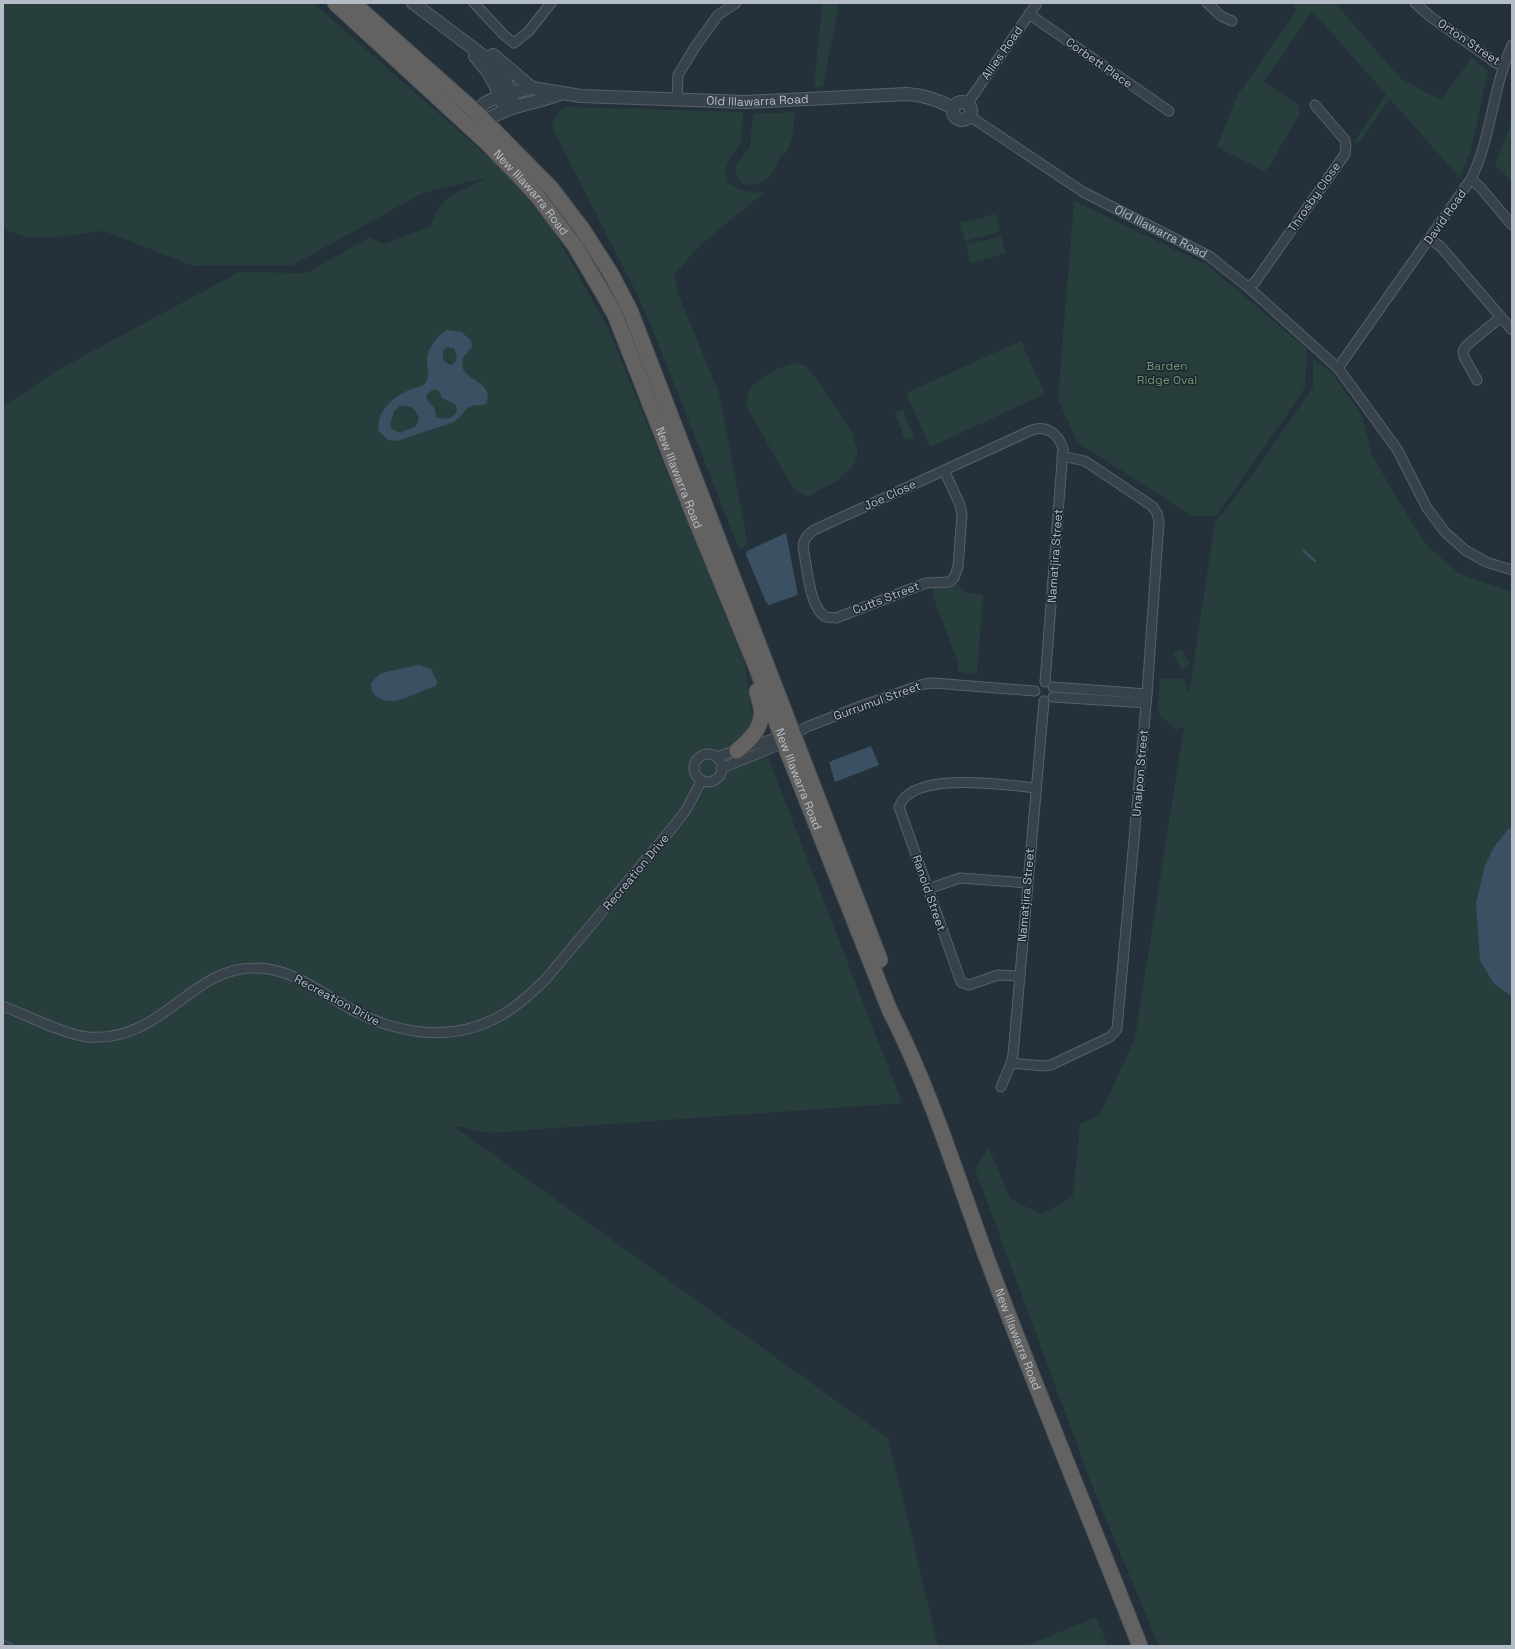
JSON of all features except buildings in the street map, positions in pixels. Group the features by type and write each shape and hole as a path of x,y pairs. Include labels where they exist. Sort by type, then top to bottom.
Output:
{"highway":[{"name":"New Illawarra Road","path":"335,3 552,188 583,230 610,272 630,310 786,738"},
{"name":"New Illawarra Road","path":"353,3 475,122 557,220 575,246 615,315 694,516 786,738 872,933 897,1009 901,1032 945,1139 986,1256 1140,1646"},
{"path":"737,751 751,739 760,724 761,708 757,693 757,668"}],"street":[{"name":"Old Illawarra Road","path":"413,3 469,44 498,70 504,94 510,108"},
{"path":"474,3 504,35 514,43 519,41 537,23 551,3"},
{"path":"677,100 678,76 695,47 718,15 736,3"},
{"name":"Allies Road","path":"967,104 1037,3"},
{"path":"1207,3 1221,16 1232,21"},
{"name":"Orton Street","path":"1415,3 1431,17 1496,63 1504,66"},
{"name":"Corbett Place","path":"1029,14 1169,112"},
{"name":"Old Illawarra Road","path":"469,44 490,52 532,88"},
{"name":"David Road","path":"1338,368 1471,179 1483,151 1496,91 1512,46"},
{"name":"Old Illawarra Road","path":"475,122 485,104 504,94 532,88 560,94 746,102 907,94 923,95 938,100 953,108"},
{"name":"Old Illawarra Road","path":"475,122 510,108 560,94"},
{"path":"959,102 967,104 971,108 969,117 964,120 958,120 952,114 953,108 959,102"},
{"name":"Throsby Close","path":"1248,287 1255,282 1344,154 1346,146 1345,140 1315,106"},
{"name":"Old Illawarra Road","path":"969,117 1083,192 1209,256 1248,287 1338,368 1397,449 1427,508 1445,532 1465,550 1486,562 1512,570"},
{"path":"1471,179 1480,187 1512,225"},
{"path":"1430,239 1441,247 1512,330"},
{"path":"1477,380 1464,357 1463,351 1467,345 1501,317"},
{"name":"Joe Close","path":"826,618 818,611 814,600 803,547 806,537 814,530 1032,430 1043,428 1054,433"},
{"name":"Namatjira Street","path":"1049,684 1062,456 1061,443 1054,433"},
{"name":"Unaipon Street","path":"1011,1063 1043,1066 1051,1065 1110,1037 1116,1029 1147,694 1159,522 1157,513 1152,506 1085,461 1062,456"},
{"name":"Cutts Street","path":"826,618 836,618 926,583 949,582 954,578 958,567 962,514 960,505 944,470"},
{"name":"Gurrumul Street","path":"786,738 808,726 924,684 934,683 1035,691"},
{"path":"1146,703 1048,699 1037,696 1035,691 1040,683 1147,694"},
{"path":"1048,699 1054,692 1049,684"},
{"name":"Namatjira Street","path":"1001,1087 1011,1063 1036,788 1048,699"},
{"path":"716,757 722,768 719,776 713,780 702,780 696,774 695,762 704,754 716,757 786,738"},
{"path":"722,768 786,738"},
{"name":"Recreation Drive","path":"3,1006 87,1037 119,1035 135,1031 149,1024 208,982 222,974 238,969 255,968 275,969 289,974 374,1022 390,1027 424,1032 456,1030 474,1026 500,1017 526,999 545,980 673,827 686,810 702,780"},
{"name":"Ranold Street","path":"1020,976 998,975 972,985 965,984 958,978 900,811 902,800 908,795 929,786 954,782 1036,788"},
{"path":"928,889 960,878 1027,883"}],"green space":[{"path":"3,3 313,3 502,169 552,228 607,326 744,661 752,716 902,1103 489,1133 452,1125 888,1438 938,1646 3,1646 3,407 56,371 239,272 307,273 370,237 384,244 431,226 438,208 451,195 489,177 423,193 293,265 193,266 104,231 49,238 25,237 3,229"},
{"path":"822,3 839,3 823,86 814,88"},
{"path":"1291,3 1335,3 1401,79 1441,100 1472,57 1488,71 1471,150 1460,178 1390,99 1358,143 1354,142 1386,94 1312,11 1264,82 1297,104 1300,113 1270,165 1264,171 1217,147 1237,96 1297,10"},
{"path":"568,107 743,112 741,144 730,157 725,170 728,183 746,191 755,193 765,192 700,245 674,275 679,296 719,393 748,545 739,549 652,328 636,292 552,125 559,110"},
{"path":"795,112 792,138 787,152 780,157 770,177 758,184 745,185 737,179 735,170 737,163 750,147 753,114"},
{"path":"1512,121 1512,182 1495,165"},
{"name":"Barden Ridge Oval","path":"1074,201 1207,265 1307,349 1305,385 1302,393 1216,516 1192,516 1077,442 1058,399"},
{"path":"996,214 1000,232 965,241 960,223"},
{"path":"1001,236 1006,253 970,263 966,245"},
{"path":"1021,341 1045,394 930,447 906,393"},
{"path":"1313,359 1333,374 1361,414 1372,454 1393,492 1427,546 1460,574 1512,592 1512,828 1509,828 1494,847 1485,865 1476,903 1494,984 1511,996 1512,1000 1512,1646 1159,1646 1095,1493 975,1169 989,1148 1010,1199 1041,1214 1073,1197 1080,1124 1100,1115 1135,1038 1184,727 1176,730 1160,715 1158,711 1160,679 1184,679 1189,694 1215,522 1253,474 1313,387"},
{"path":"796,363 806,366 816,378 852,432 858,453 854,465 838,480 809,496 797,492 790,483 746,406 748,395 754,384 778,369"},
{"path":"903,409 914,437 905,440 895,413"},
{"path":"955,582 966,593 983,595 977,673 958,672 958,663 932,593 935,586"},
{"path":"1182,649 1190,665 1181,670 1173,654"},
{"path":"1096,1617 1108,1646 1026,1646"}],"water":[{"path":"447,330 461,332 471,340 472,347 462,359 463,369 486,390 488,395 487,402 484,405 476,405 467,408 460,417 451,423 397,441 388,440 379,431 380,417 383,411 399,395 421,386 426,382 428,374 427,356 433,343","holes":["447,347 454,348 457,357 456,361 452,365 447,364 443,359 443,351","434,389 439,391 442,398 455,404 457,410 456,413 449,418 436,417 435,409 426,398 428,393","400,406 412,408 419,419 416,426 400,433 393,430 390,425 394,411"]},
{"path":"786,533 798,595 769,605 766,602 746,555 747,551"},
{"path":"419,665 431,669 437,682 436,686 404,699 395,701 386,701 378,698 372,691 371,683 381,674 392,670"},
{"path":"871,746 879,765 835,782 829,762"},
{"path":"1509,828 1512,828 1512,1000 1511,996 1494,984 1480,960 1476,903 1485,865 1494,847"}],"waterway":[{"path":"1304,551 1315,561"},
{"path":"3,1640 15,1646"}]}
